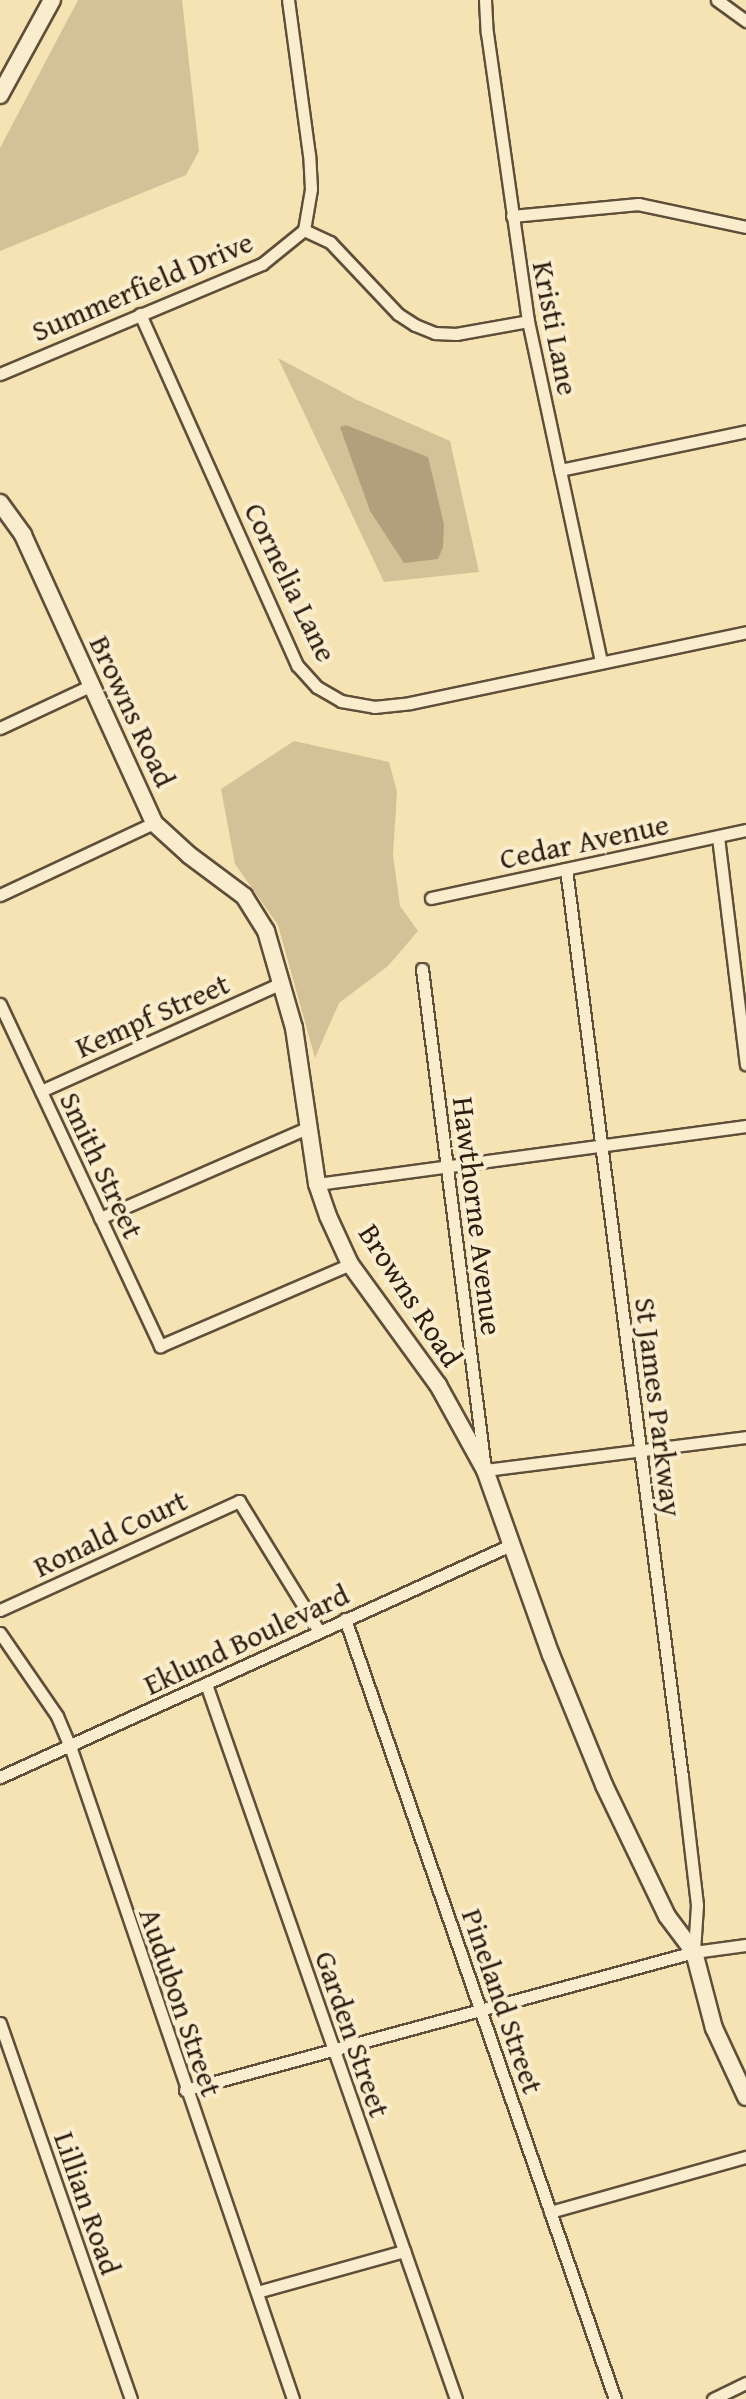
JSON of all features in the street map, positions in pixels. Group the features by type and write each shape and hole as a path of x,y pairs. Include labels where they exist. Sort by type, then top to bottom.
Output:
{"street":[{"path":"0,95 52,0"},
{"path":"288,0 309,155 311,189 304,230 330,242 398,314 415,325 435,333 456,334 528,321"},
{"name":"Kristi Lane","path":"485,0 528,321 601,662"},
{"path":"717,0 746,21"},
{"path":"512,216 638,204 700,214 746,227"},
{"name":"Summerfield Drive","path":"0,374 262,264 287,247 304,230"},
{"name":"Cornelia Lane","path":"140,314 297,665 317,687 341,701 374,707 746,632"},
{"path":"560,470 746,431"},
{"name":"Browns Road","path":"0,503 23,535 154,823 189,855 244,896 266,931 283,982 317,1184 350,1264 438,1385 485,1470 551,1655 604,1785 667,1916 694,1952 714,2028 746,2097"},
{"path":"0,728 90,686"},
{"path":"0,895 154,823"},
{"name":"Cedar Avenue","path":"431,898 746,830"},
{"path":"718,837 746,1064"},
{"name":"St James Parkway","path":"566,869 697,1905 694,1952"},
{"name":"Hawthorne Avenue","path":"422,969 485,1470"},
{"name":"Kempf Street","path":"41,1091 283,982"},
{"name":"Smith Street","path":"0,1004 160,1346 350,1264"},
{"path":"317,1184 746,1126"},
{"path":"100,1218 309,1127"},
{"path":"485,1470 746,1437"},
{"name":"Ronald Court","path":"0,1610 239,1501 319,1631"},
{"name":"Eklund Boulevard","path":"0,1777 513,1544"},
{"name":"Pineland Street","path":"345,1619 615,2399"},
{"name":"Audubon Street","path":"0,1633 57,1716 70,1746 293,2399"},
{"name":"Garden Street","path":"206,1684 456,2399"},
{"path":"185,2090 694,1952 746,1945"},
{"name":"Lillian Road","path":"0,2023 131,2399"},
{"path":"550,2212 746,2157"},
{"path":"257,2292 404,2251"},
{"path":"713,2399 746,2383"}],"shaded area":[{"path":"78,0 182,0 199,151 186,175 0,251 0,148"},
{"path":"278,358 357,400 450,441 479,572 384,582","holes":["346,425 427,457 444,524 370,511 341,427"]},
{"path":"346,425 428,457 444,524 443,547 438,559 404,563 370,511 340,427"},
{"path":"294,741 389,762 397,792 393,855 400,906 418,931 388,966 339,1003 315,1058 278,925 235,864 221,789"}]}
